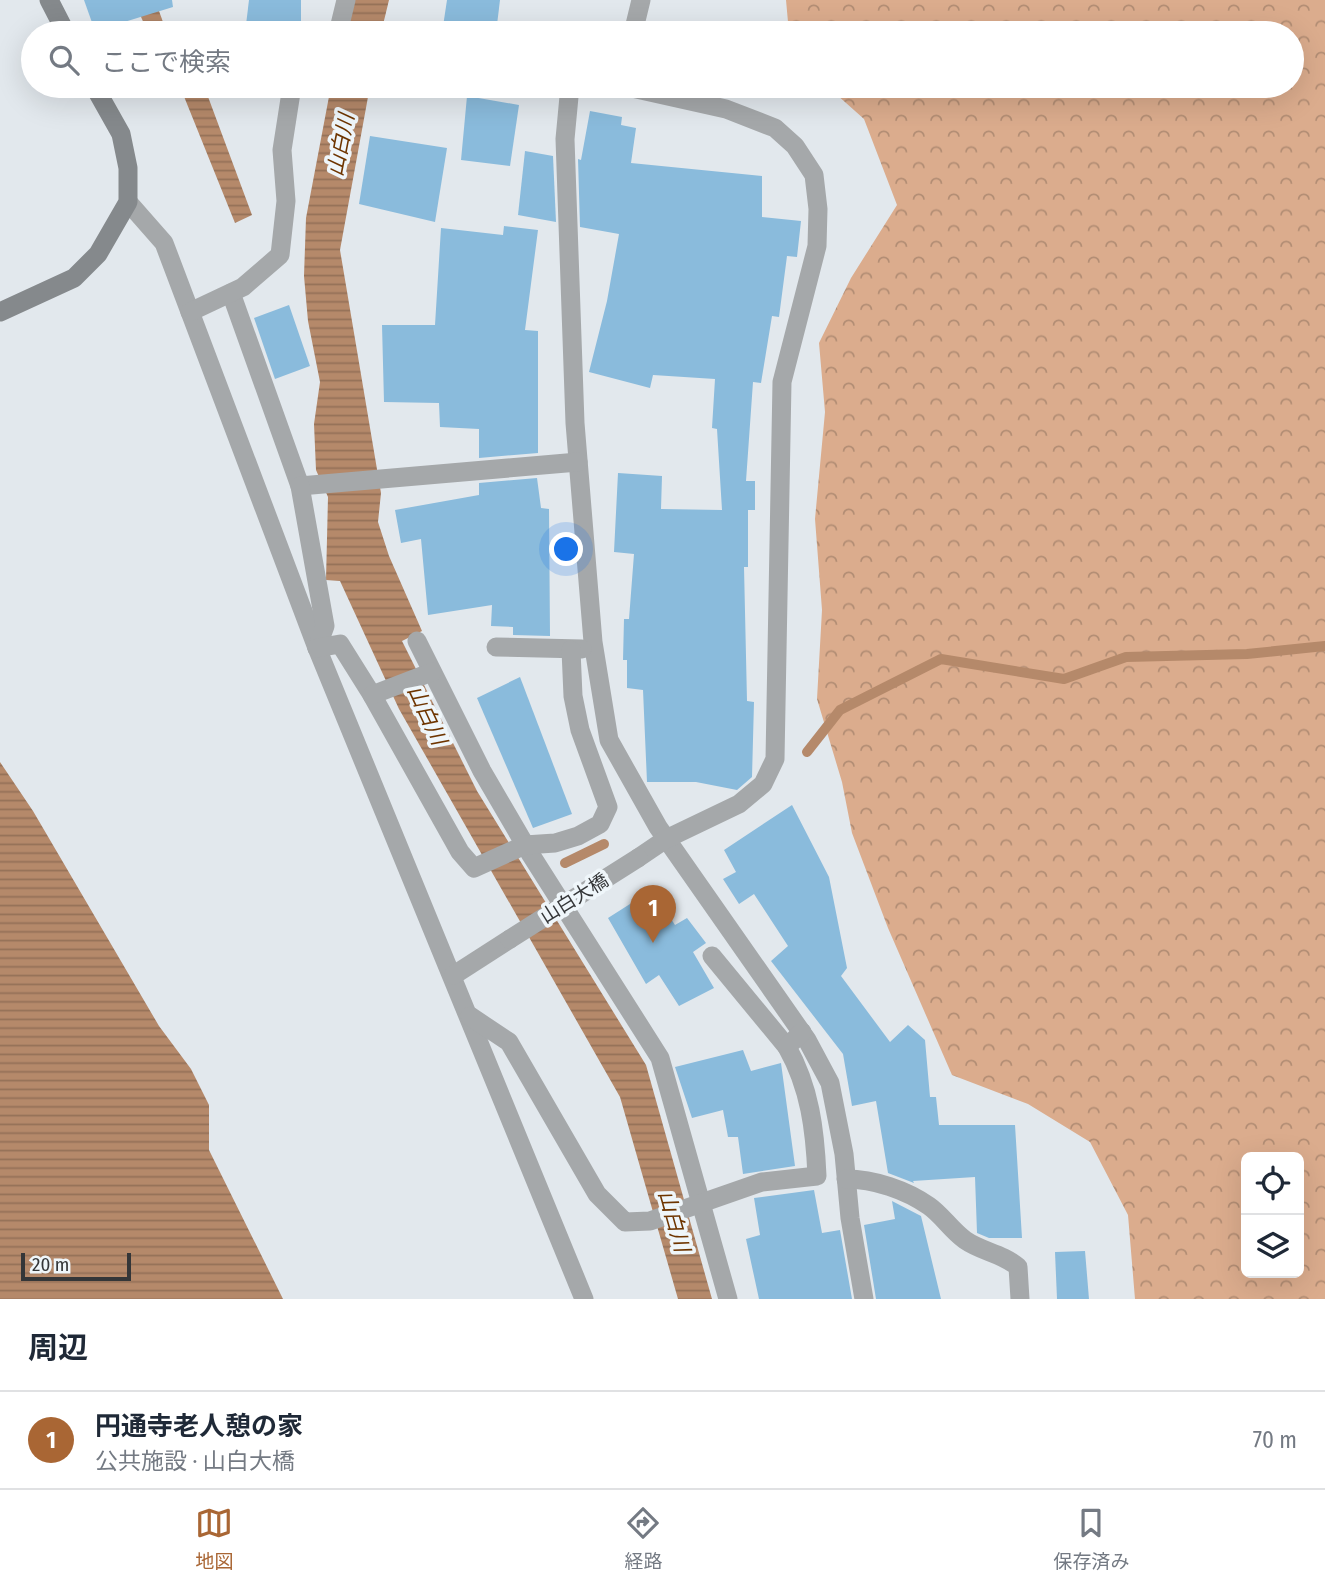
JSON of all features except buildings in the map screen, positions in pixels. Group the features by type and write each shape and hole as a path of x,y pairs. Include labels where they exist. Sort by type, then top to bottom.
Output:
{"main road":[{"path":"49,0 60,21"},
{"path":"0,312 74,278 98,254 128,202 128,168 121,134 101,98"}],"street":[{"path":"341,21 346,0"},
{"path":"636,21 641,0"},
{"path":"190,312 243,288 279,255 286,201 282,150 290,98"},
{"path":"569,98 565,139 578,463 594,648 609,740 666,839 802,1032 830,1083 864,1299"},
{"name":"山白大橋","path":"454,975 666,839 739,804 763,784 775,759 782,382 817,246 818,209 814,175 795,146 775,128 726,109 677,98"},
{"path":"128,202 164,243 317,648 454,975 584,1299"},
{"path":"231,293 309,485 325,626 317,648"},
{"path":"309,485 392,476 578,463"},
{"path":"417,641 482,771 525,845 660,1058 698,1205 728,1299"},
{"path":"317,648 340,644 373,695 460,852 474,868 525,845 555,843 578,836 600,824 608,807 580,730 573,696 571,650"},
{"path":"496,646 571,650 594,648"},
{"path":"373,695 432,672"},
{"path":"470,1016 509,1042 597,1194 625,1222 650,1221 762,1182 817,1176 810,1108 801,1072 787,1047 712,956"},
{"path":"787,1047 802,1032"},
{"path":"846,1179 878,1183 907,1195 931,1207 967,1241 1006,1256 1018,1267 1020,1299"}],"green space":[{"path":"786,0 1325,0 1325,1299 1135,1299 1128,1215 1090,1142 1028,1104 952,1075 888,928 852,833 842,782 817,699 822,610 815,519 825,412 819,343 851,278 897,205 864,119 840,98 1304,98 1304,21 788,21"}],"water":[{"path":"155,0 163,21 143,21 138,10"},
{"path":"354,0 389,0 384,21 348,21"},
{"path":"185,98 208,98 252,215 235,223"},
{"name":"山白川","path":"329,98 368,98 340,250 381,493 378,522 389,556 422,631 402,641 477,791 646,1065 712,1299 678,1299 620,1097 399,709 340,581 326,580 328,497 316,470 314,424 320,382 308,321 304,276 306,218"},
{"path":"0,762 33,811 159,1026 191,1069 209,1105 209,1150 283,1299 0,1299"}],"waterway":[{"path":"807,752 840,710 941,659 1064,679 1126,657 1247,654 1325,646"},
{"path":"565,863 604,844"}],"place":[{"name":"円通寺老人憩の家","path":"653,943"}]}
